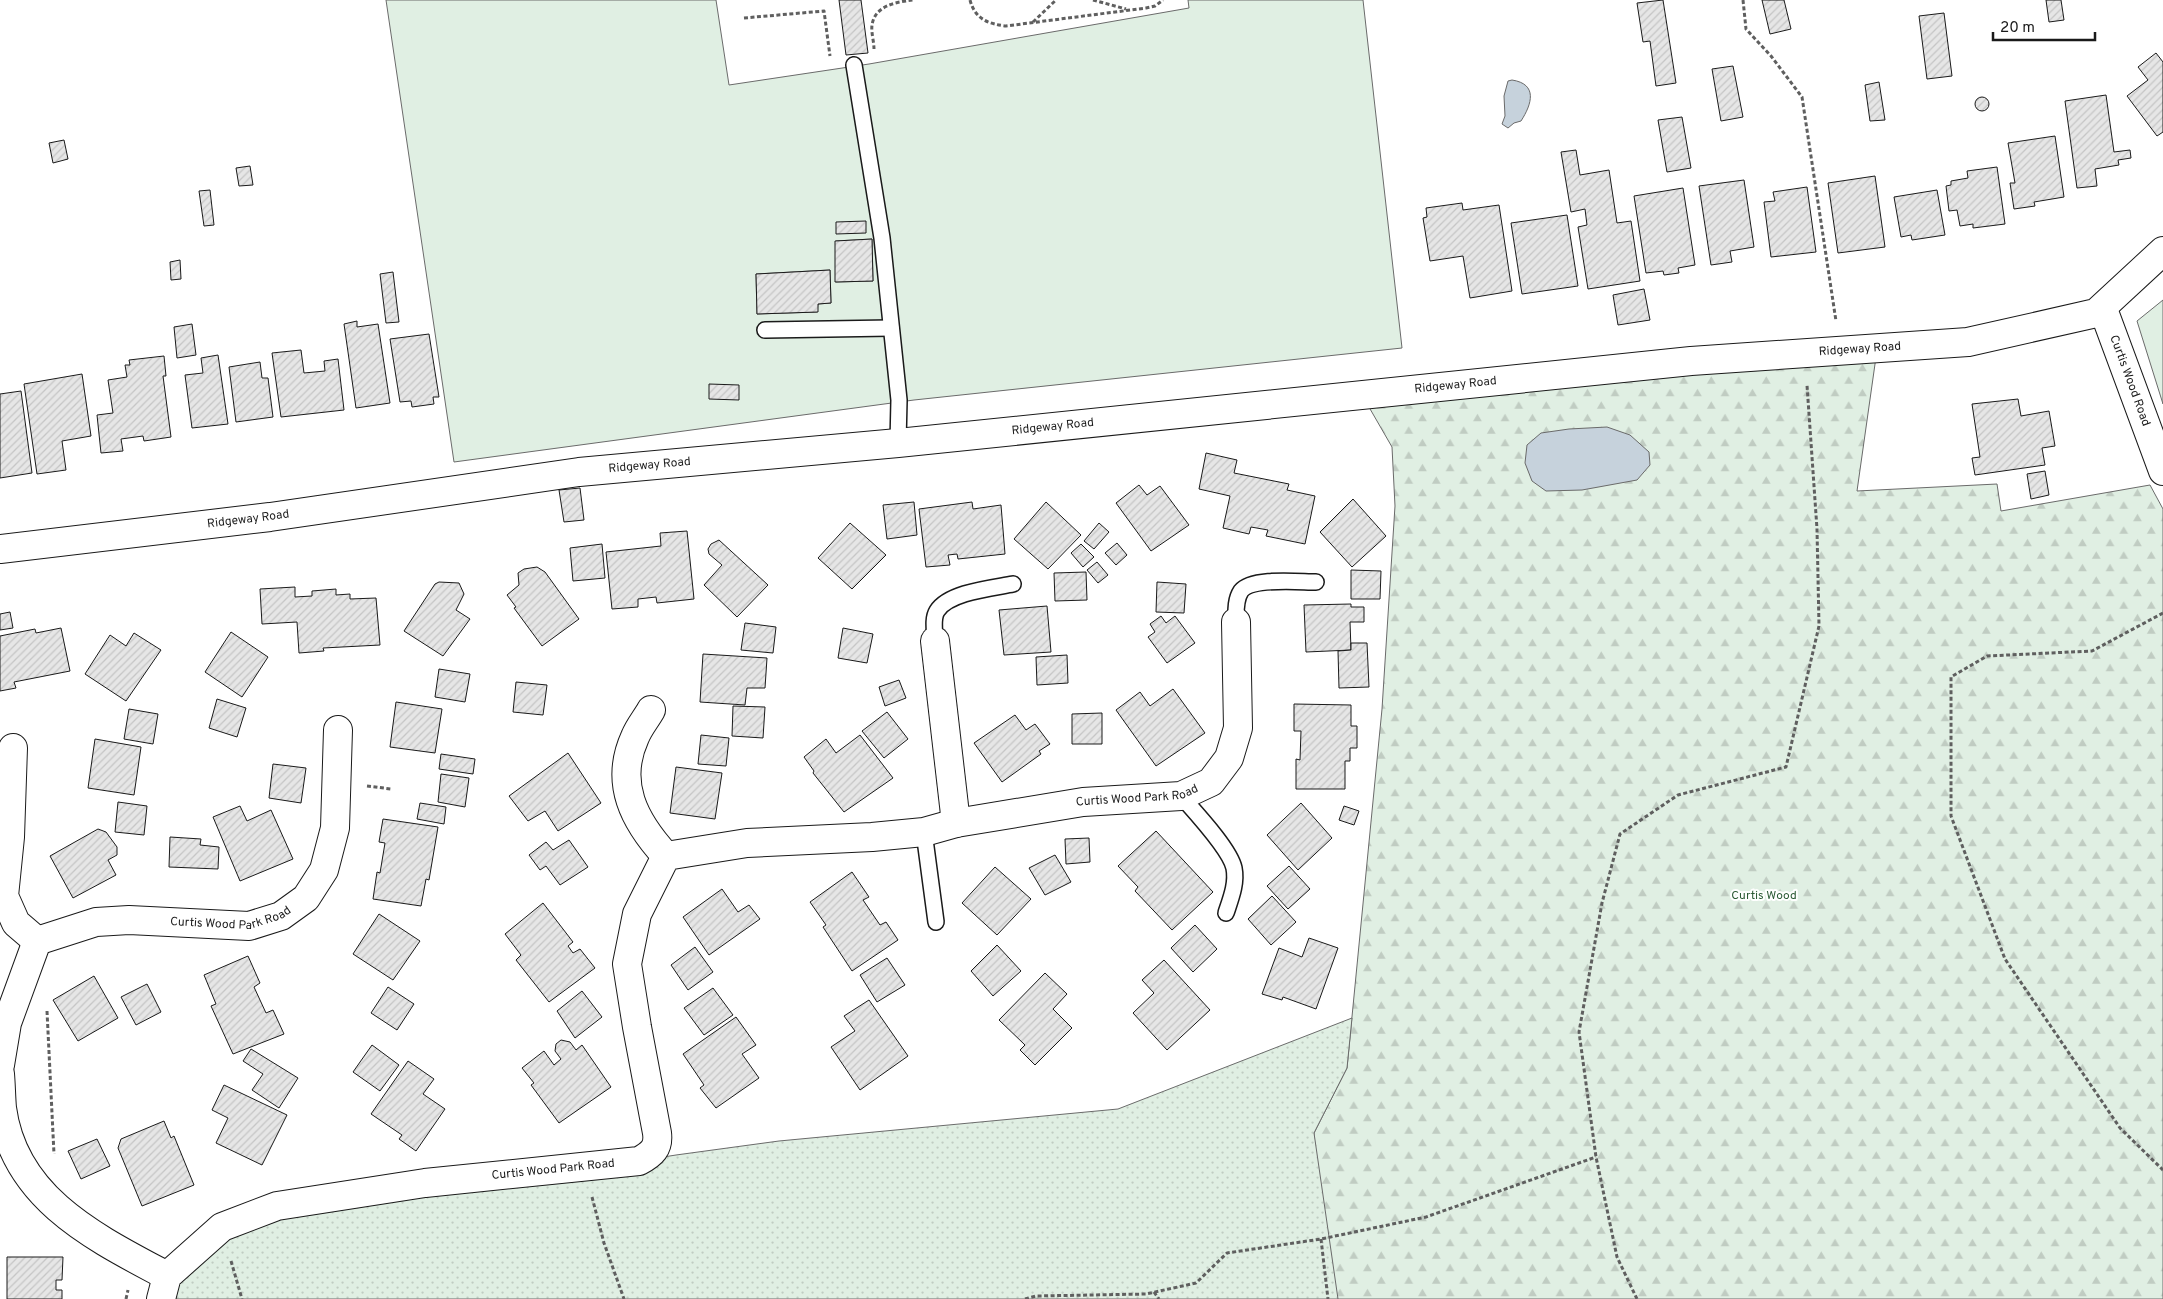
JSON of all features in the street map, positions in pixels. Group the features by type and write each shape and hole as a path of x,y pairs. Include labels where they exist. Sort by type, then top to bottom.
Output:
{"street":[{"path":"2102,312 2163,251"},
{"name":"Ridgeway Road","path":"0,549 270,517 579,472 898,443 1692,362 1968,342 2102,312"},
{"name":"Curtis Wood Road","path":"2102,312 2163,471"},
{"name":"Curtis Wood Park Road","path":"0,1074 2,1110 14,1148 34,1184 66,1217 111,1246 164,1288 222,1227 278,1206 424,1183 639,1161 654,1152 658,1141 627,964 638,914 666,856 747,843 872,837 924,832 956,823 1083,802 1181,796 1211,782 1228,758 1238,728 1236,622"},
{"path":"935,641 956,823"},
{"path":"651,710 635,736 627,760 627,789 634,812 650,839 666,856"},
{"name":"Curtis Wood Park Road","path":"37,941 96,922 129,920 249,926 281,916 287,912 306,898 324,870 335,828 338,730"},
{"path":"0,1065 7,1024 37,941 16,923 4,896 10,837 13,748"}],"lane":[{"path":"854,65 882,238 899,400 898,443"},
{"path":"765,330 891,328"},
{"path":"1236,622 1237,600 1244,587 1257,582 1316,582"},
{"path":"935,641 934,620 937,611 944,603 957,596 1013,584"},
{"path":"1181,796 1224,848 1234,867 1234,889 1226,913"},
{"path":"924,832 936,922"}],"path":[{"path":"744,18 824,11 829,55 837,65 869,64 875,57 872,25 876,14 893,3 913,0"},
{"path":"970,0 978,17 991,24 1006,26 1131,10 1155,6 1163,0"},
{"path":"1032,24 1056,0"},
{"path":"1093,0 1131,10"},
{"path":"1743,0 1746,29 1771,56 1802,96 1840,351"},
{"path":"1638,1299 1617,1256 1596,1156 1579,1032 1602,902 1620,834 1678,796 1786,767 1818,626 1817,529 1805,354"},
{"path":"2163,613 2092,651 1987,656 1951,677 1951,816 2005,959 2120,1128 2163,1170"},
{"path":"24,977 40,990 46,999 55,1158"},
{"path":"1026,1299 1036,1296 1154,1292 1196,1283 1227,1253 1321,1239 1426,1217 1596,1156"},
{"path":"584,1166 604,1243 624,1299"},
{"path":"1321,1239 1328,1299"},
{"path":"1154,1292 1160,1299"}],"green space":[{"path":"386,0 716,0 729,85 869,64 1189,8 1188,0 1363,0 1402,348 914,400 454,462","holes":["872,239 873,281 836,282 836,241","830,270 831,303 818,304 817,312 757,314 756,274"]},
{"path":"2163,300 2163,404 2137,321"},
{"name":"Curtis Wood","path":"1876,357 1857,491 1997,484 2001,511 2150,485 2163,509 2163,1299 1326,1299 1314,1133 1347,1068 1382,709 1395,506 1392,447 1362,395"},
{"path":"1352,1018 1347,1068 1314,1133 1338,1299 161,1299 222,1227 676,1155 779,1141 1118,1109"}],"shaded area":[{"path":"1512,80 1526,86 1529,90 1530,102 1521,121 1514,123 1508,128 1502,124 1505,116 1504,96 1508,81"},
{"path":"1607,427 1630,435 1649,452 1650,465 1637,480 1582,490 1546,491 1532,481 1525,463 1527,445 1541,433"}],"building":[{"path":"839,0 861,0 868,53 846,55"},
{"path":"1663,0 1676,83 1656,86 1650,41 1643,42 1637,3"},
{"path":"1762,0 1784,0 1791,29 1770,34"},
{"path":"2046,0 2061,0 2064,20 2049,22"},
{"path":"1944,13 1952,76 1927,79 1919,16"},
{"path":"2156,53 2163,62 2163,132 2157,136 2127,96 2148,80 2138,67"},
{"path":"1733,66 1743,117 1721,121 1712,69"},
{"path":"1879,82 1885,120 1870,121 1865,85"},
{"path":"2106,95 2114,152 2130,150 2131,158 2118,160 2119,165 2095,169 2097,186 2077,188 2065,101"},
{"path":"1982,97 1987,99 1989,104 1987,109 1982,111 1977,109 1975,104 1977,99"},
{"path":"1682,117 1691,168 1667,172 1658,120"},
{"path":"2055,136 2064,197 2034,202 2035,206 2014,209 2010,183 2015,183 2008,143"},
{"path":"64,140 68,159 53,163 49,143"},
{"path":"1576,150 1580,175 1609,170 1617,223 1631,221 1640,281 1588,289 1578,227 1587,225 1585,209 1571,212 1561,152"},
{"path":"250,166 253,185 239,186 236,168"},
{"path":"1997,167 2005,224 1973,228 1973,224 1960,226 1957,210 1949,211 1946,186 1951,185 1951,181 1968,178 1967,171"},
{"path":"1875,176 1885,247 1838,253 1828,183"},
{"path":"1744,180 1754,247 1730,251 1732,262 1711,265 1699,186"},
{"path":"1807,187 1816,252 1771,257 1764,202 1775,201 1773,192"},
{"path":"1683,188 1695,265 1678,268 1679,273 1664,275 1663,271 1646,273 1634,196"},
{"path":"210,190 214,225 204,226 199,191"},
{"path":"1937,190 1945,235 1912,240 1911,235 1901,237 1894,197"},
{"path":"1462,203 1463,210 1499,205 1512,291 1470,298 1463,256 1430,261 1423,218 1427,217 1426,208"},
{"path":"1567,215 1578,286 1522,294 1511,223"},
{"path":"866,221 866,233 836,234 836,222"},
{"path":"872,239 873,281 835,282 835,241"},
{"path":"180,260 181,279 171,280 170,262"},
{"path":"830,270 831,303 818,304 818,312 757,314 756,274"},
{"path":"393,272 399,322 386,323 380,274"},
{"path":"1644,289 1650,320 1618,325 1613,295"},
{"path":"357,321 357,327 378,324 390,403 356,408 344,324"},
{"path":"192,324 196,355 177,358 174,327"},
{"path":"429,334 439,397 433,397 434,404 412,407 411,401 400,402 390,339"},
{"path":"301,350 304,373 325,371 324,361 338,359 344,410 281,417 272,353"},
{"path":"218,355 228,424 192,428 185,375 203,373 201,358"},
{"path":"164,356 166,376 163,376 171,437 144,441 143,436 121,439 123,451 101,453 97,415 113,413 108,380 127,377 125,365 130,365 129,360"},
{"path":"260,362 262,378 268,378 273,417 236,422 229,367"},
{"path":"82,374 91,436 62,441 66,470 37,474 24,384"},
{"path":"709,384 739,385 739,400 709,399"},
{"path":"21,391 32,473 0,478 0,394"},
{"path":"2018,399 2021,416 2049,411 2055,446 2042,448 2045,465 1975,475 1972,458 1980,457 1972,404"},
{"path":"1206,453 1237,460 1234,473 1289,484 1287,490 1315,496 1305,544 1266,536 1268,530 1251,527 1249,534 1223,528 1230,496 1199,489"},
{"path":"2045,471 2049,495 2031,499 2027,474"},
{"path":"1139,485 1147,495 1160,486 1189,525 1151,551 1116,503"},
{"path":"580,488 584,520 564,522 559,490"},
{"path":"1353,499 1386,536 1352,567 1320,532"},
{"path":"914,502 917,535 887,539 883,505"},
{"path":"972,502 973,509 1001,505 1005,554 958,559 957,554 948,555 950,565 926,567 919,509"},
{"path":"1046,502 1081,535 1048,569 1014,539"},
{"path":"850,523 886,555 852,589 818,558"},
{"path":"1099,523 1109,532 1094,549 1084,541"},
{"path":"687,531 694,599 657,603 656,597 638,599 638,607 612,609 606,552 661,546 660,533"},
{"path":"719,540 768,585 737,617 704,585 722,565 709,554 708,549 711,544"},
{"path":"1117,543 1127,555 1116,565 1105,553"},
{"path":"602,544 605,578 573,581 570,548"},
{"path":"1081,544 1094,557 1083,567 1071,553"},
{"path":"1097,562 1108,575 1098,583 1087,570"},
{"path":"537,567 545,572 579,619 542,646 514,608 516,607 507,595 519,585 518,573 524,569"},
{"path":"1351,570 1381,571 1380,599 1351,599"},
{"path":"1086,572 1087,600 1055,601 1054,573"},
{"path":"439,582 459,583 464,594 456,610 470,619 443,656 404,631 435,584"},
{"path":"1157,582 1186,584 1184,613 1156,612"},
{"path":"295,587 295,597 312,596 312,591 336,589 336,595 350,594 350,599 376,598 380,645 323,648 324,651 299,653 297,622 262,624 260,589"},
{"path":"1351,604 1351,607 1364,607 1364,622 1350,622 1351,650 1306,652 1304,605"},
{"path":"1047,606 1051,652 1004,655 999,610"},
{"path":"10,612 13,628 0,630 0,614"},
{"path":"1161,616 1166,623 1175,616 1195,643 1167,663 1148,637 1155,632 1150,624"},
{"path":"745,623 776,627 773,653 741,650"},
{"path":"61,628 70,671 14,682 16,688 0,691 0,636 35,629 36,633"},
{"path":"843,628 873,634 867,663 838,658"},
{"path":"231,632 268,657 242,697 205,672"},
{"path":"134,633 161,650 126,701 85,674 110,635 126,646"},
{"path":"1351,643 1367,643 1369,687 1339,688 1338,651 1351,650"},
{"path":"703,654 767,658 765,688 747,688 745,705 700,702"},
{"path":"1067,655 1068,683 1037,685 1036,657"},
{"path":"439,669 470,674 465,702 435,697"},
{"path":"899,680 906,698 885,706 879,687"},
{"path":"516,682 547,685 543,715 513,712"},
{"path":"1173,689 1205,733 1156,766 1116,710 1140,692 1150,706"},
{"path":"217,699 246,708 237,737 209,728"},
{"path":"396,702 442,709 435,753 390,747"},
{"path":"1294,704 1351,705 1351,726 1357,726 1357,748 1350,748 1350,761 1345,761 1345,789 1296,789 1296,759 1300,760 1301,731 1294,731"},
{"path":"733,706 765,707 763,738 732,736"},
{"path":"129,709 158,714 153,744 124,739"},
{"path":"887,712 908,739 884,758 862,731"},
{"path":"1102,713 1102,744 1072,744 1072,714"},
{"path":"1015,715 1026,730 1035,724 1050,744 1039,751 1041,754 1002,782 974,743"},
{"path":"701,735 729,738 726,766 698,764"},
{"path":"860,735 893,778 844,812 813,773 814,771 804,757 826,739 836,753"},
{"path":"95,739 141,747 134,795 88,788"},
{"path":"568,753 601,803 558,831 545,811 528,821 509,796"},
{"path":"441,754 475,759 473,774 439,769"},
{"path":"273,764 306,768 301,803 269,798"},
{"path":"676,767 722,773 715,819 670,813"},
{"path":"441,774 469,778 465,807 438,802"},
{"path":"118,802 147,806 144,835 115,832"},
{"path":"420,803 446,807 444,824 417,819"},
{"path":"1301,803 1332,838 1298,870 1267,835"},
{"path":"240,806 247,821 271,810 293,859 240,881 213,817"},
{"path":"1344,806 1359,811 1354,825 1339,820"},
{"path":"383,819 438,827 429,880 426,879 421,906 373,899 377,872 380,873 385,843 379,842"},
{"path":"98,829 106,832 117,847 117,855 108,860 116,875 73,898 50,856"},
{"path":"1156,831 1213,892 1172,930 1135,891 1138,887 1118,866"},
{"path":"170,837 201,839 200,845 219,847 218,869 169,867"},
{"path":"1089,838 1090,862 1066,864 1065,839"},
{"path":"569,840 588,867 560,885 546,866 540,870 529,855 546,842 553,850"},
{"path":"1055,855 1071,882 1045,895 1029,868"},
{"path":"1289,866 1310,889 1288,909 1267,886"},
{"path":"995,867 1031,899 997,935 962,903"},
{"path":"852,872 869,897 863,900 880,925 886,922 898,940 852,971 823,927 826,925 810,902"},
{"path":"722,889 738,912 749,905 760,919 709,955 683,917"},
{"path":"1272,896 1296,922 1271,945 1248,919"},
{"path":"543,903 573,942 568,946 573,953 580,949 595,968 549,1002 516,960 521,955 505,934"},
{"path":"379,914 420,941 393,980 353,954"},
{"path":"1195,925 1217,949 1193,972 1171,948"},
{"path":"1309,938 1338,948 1316,1009 1283,997 1282,1000 1262,994 1279,948 1302,957"},
{"path":"997,945 1021,971 993,996 971,971"},
{"path":"695,947 713,972 688,990 671,965"},
{"path":"248,956 260,983 254,987 266,1013 273,1010 284,1034 233,1054 211,1006 216,1004 204,975"},
{"path":"887,958 905,985 877,1002 860,975"},
{"path":"1164,960 1210,1010 1167,1050 1133,1013 1154,993 1142,980"},
{"path":"1045,973 1067,994 1053,1009 1072,1028 1035,1065 1020,1050 1025,1045 999,1020"},
{"path":"94,976 118,1018 78,1041 53,1000"},
{"path":"147,984 161,1012 136,1025 121,997"},
{"path":"388,987 414,1004 397,1030 371,1013"},
{"path":"713,988 733,1015 704,1035 684,1008"},
{"path":"582,991 602,1017 575,1038 557,1011"},
{"path":"869,1000 908,1056 860,1090 831,1047 855,1031 844,1016"},
{"path":"736,1017 756,1045 742,1054 759,1078 716,1108 700,1088 704,1085 683,1054"},
{"path":"561,1040 570,1042 576,1050 582,1045 611,1087 559,1123 531,1085 534,1083 522,1068 544,1051 554,1065 561,1059 555,1051 556,1044"},
{"path":"372,1045 399,1065 380,1091 353,1072"},
{"path":"251,1049 298,1078 279,1108 252,1090 263,1074 243,1061"},
{"path":"408,1061 434,1079 423,1094 445,1109 416,1151 399,1139 402,1135 371,1114"},
{"path":"224,1085 287,1115 262,1165 216,1143 228,1118 212,1110"},
{"path":"164,1121 171,1138 174,1136 194,1185 142,1206 118,1148 121,1139"},
{"path":"97,1139 110,1166 81,1179 68,1151"},
{"path":"7,1257 63,1257 62,1280 56,1280 56,1290 62,1290 62,1299 7,1299"}]}
